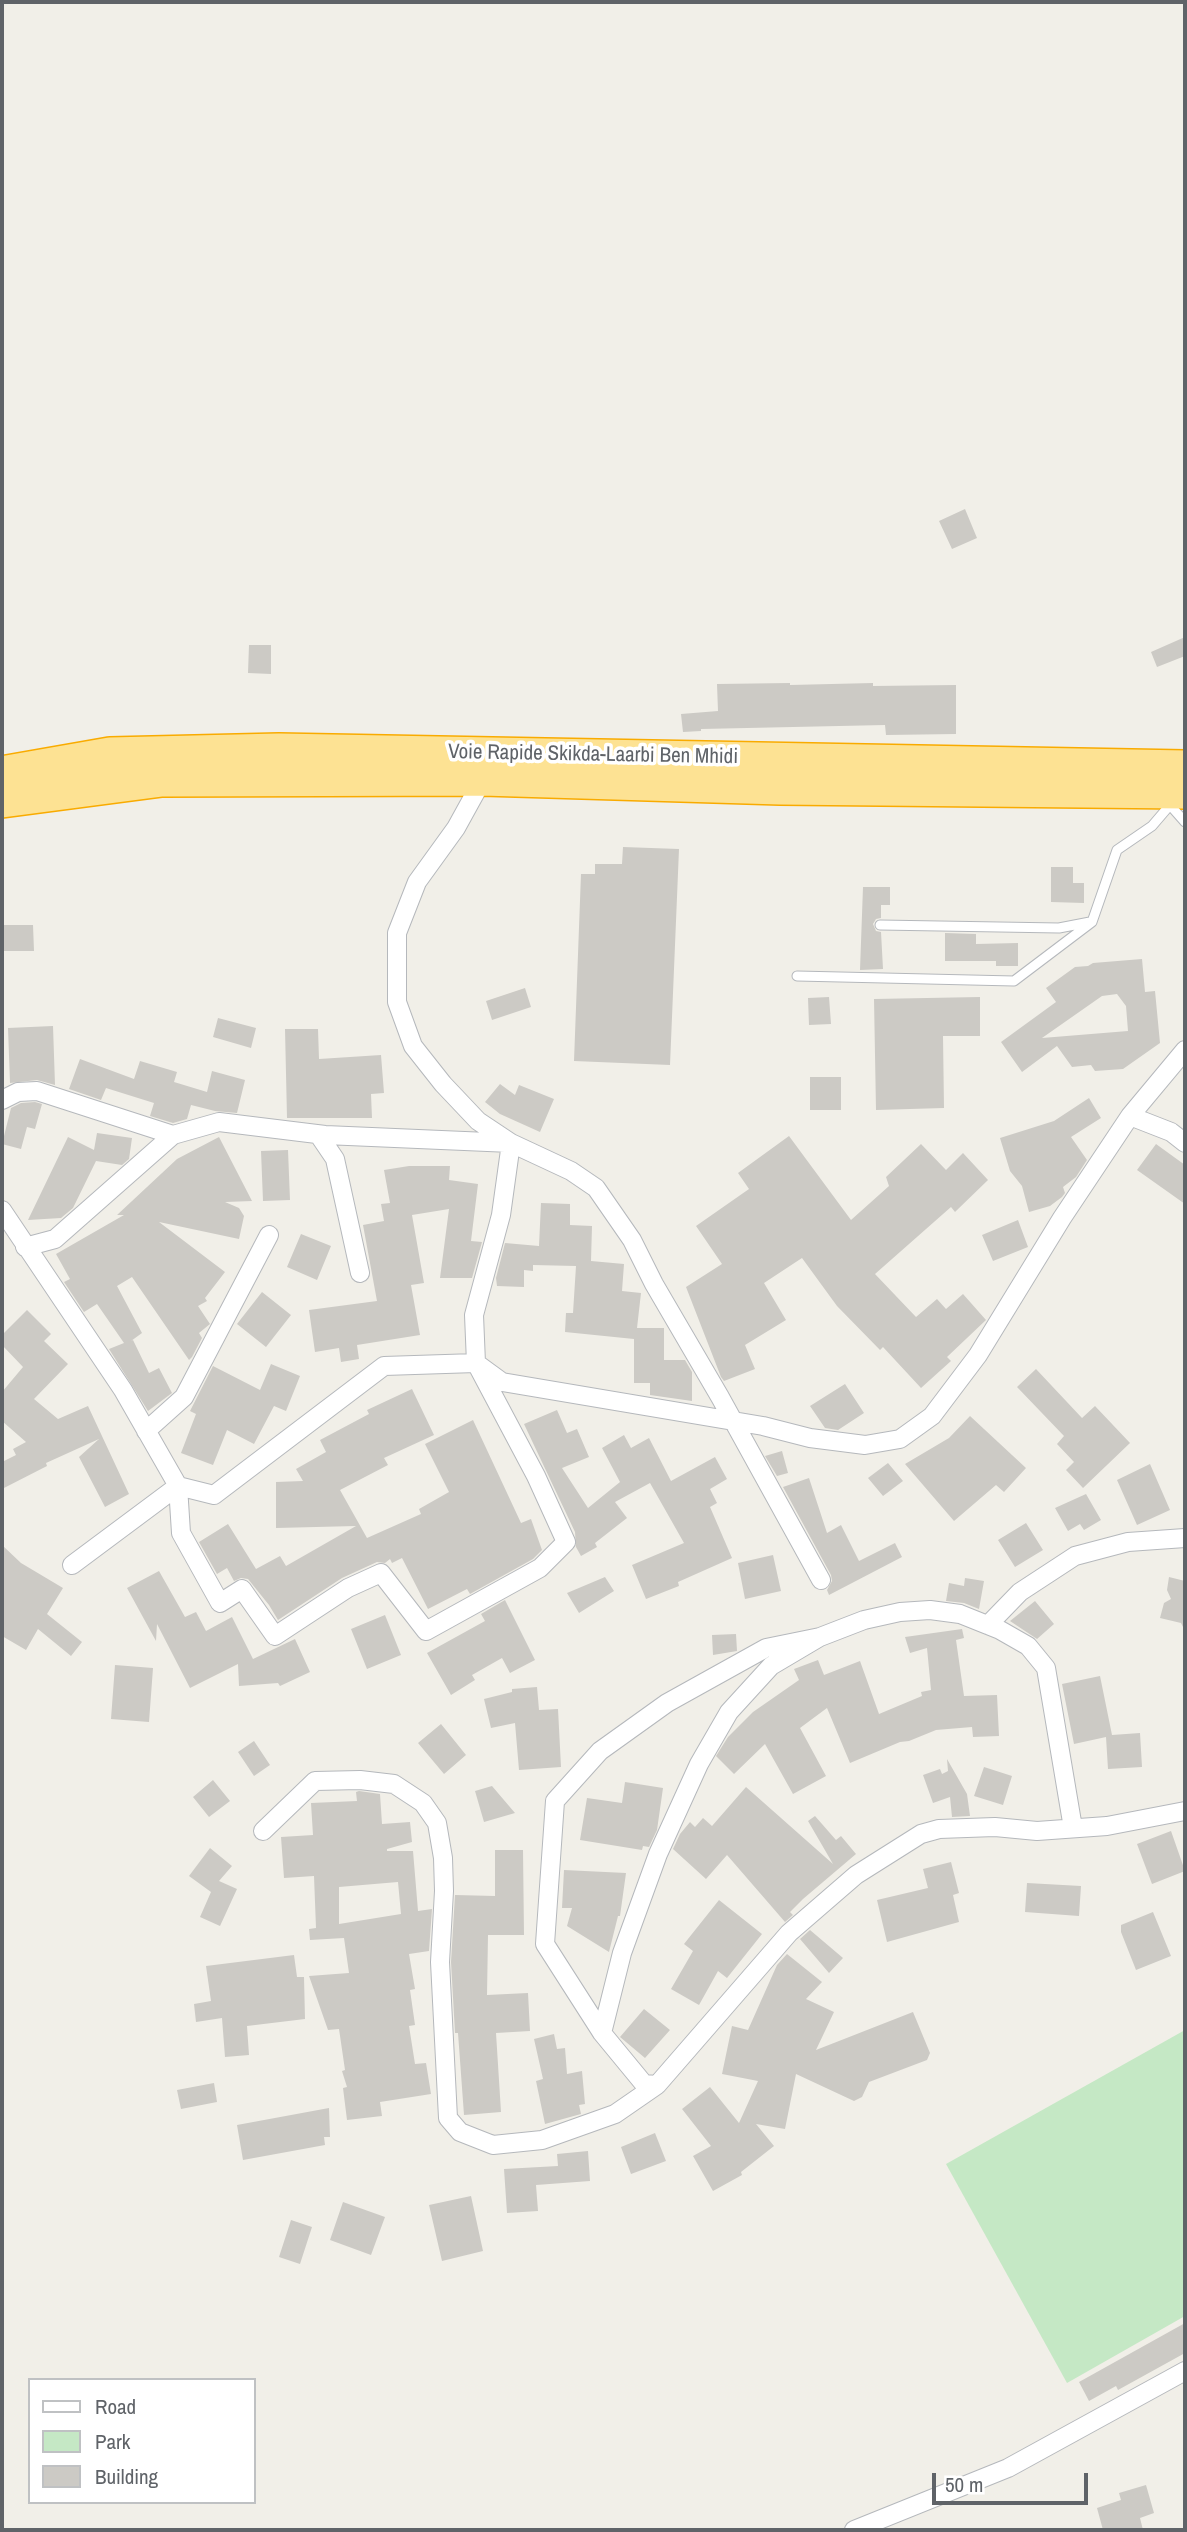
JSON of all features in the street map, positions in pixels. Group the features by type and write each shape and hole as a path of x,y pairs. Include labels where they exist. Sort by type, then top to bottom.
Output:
{"highway":[{"name":"Voie Rapide Skikda-Laarbi Ben Mhidi","path":"2,773 110,754 279,750 1185,767"},
{"name":"Voie Rapide Skikda-Laarbi Ben Mhidi","path":"2,801 162,780 483,779 1173,796"}],"street":[{"path":"483,779 456,828 417,882 397,933 397,1002 413,1046 443,1084 478,1121 511,1143 571,1171 596,1188 632,1240 654,1284 821,1580"},
{"path":"178,1486 214,1495 384,1366 476,1363 502,1382 734,1422 810,1438 865,1444 900,1439 932,1416 978,1355 1062,1218 1130,1116 1185,1050"},
{"path":"2,1100 18,1092 37,1091 173,1135"},
{"path":"1130,1116 1171,1132 1185,1143"},
{"path":"25,1247 55,1239 173,1135 219,1122 318,1134 511,1143"},
{"path":"318,1134 335,1159 360,1273"},
{"path":"2,1210 122,1390 178,1486 181,1533 220,1603 242,1589 275,1636 348,1588 381,1573 426,1631 540,1568 566,1542 536,1476 476,1363 474,1315 501,1215 511,1143"},
{"path":"146,1431 184,1397 269,1234"},
{"path":"72,1565 178,1486"},
{"path":"988,1625 1020,1592 1075,1556 1128,1542 1185,1538"},
{"path":"602,2033 622,1953 658,1854 699,1764 729,1713 771,1666 820,1637 864,1620 900,1612 930,1610 960,1614 1028,1646 1046,1668 1073,1828"},
{"path":"657,2085 644,2084 602,2033 545,1944 555,1801 600,1751 667,1703 766,1648 820,1637"},
{"path":"263,1831 315,1781 360,1780 394,1784 423,1803 437,1823 443,1858 440,1962 449,2118 460,2132 493,2145 542,2140 615,2114 657,2085 789,1933 856,1875 921,1834 939,1829 995,1827 1037,1831 1107,1826 1185,1811"},
{"path":"854,2530 1008,2468 1185,2371"}],"lane":[{"path":"1173,796 1185,822"},
{"path":"797,976 1014,981 1092,922 1117,850 1152,826 1173,796"},
{"path":"880,925 1059,928 1092,922"}],"green space":[{"path":"1185,2030 1185,2316 1067,2383 946,2164"}],"building":[{"path":"965,509 977,538 952,549 939,521"},
{"path":"1185,637 1185,656 1157,667 1151,652"},
{"path":"249,645 271,645 271,674 248,673"},
{"path":"717,684 956,685 956,734 886,735 885,725 701,729 683,732 681,714 718,711"},
{"path":"623,847 679,849 670,1065 574,1061 581,874 595,874 595,864 622,864"},
{"path":"1051,867 1073,867 1073,883 1084,883 1084,903 1051,902"},
{"path":"863,887 890,887 890,905 881,905 881,918 876,919 873,924 876,931 881,932 883,969 860,970"},
{"path":"2,925 33,925 34,951 2,951"},
{"path":"945,933 976,934 976,944 1018,943 1018,966 996,966 996,961 945,961"},
{"path":"1142,959 1145,992 1155,991 1160,1043 1123,1069 1095,1071 1091,1065 1072,1067 1057,1046 1022,1072 1001,1042 1056,1002 1046,988 1075,967","holes":["1117,994 1126,1006 1128,1031 1042,1038 1102,996"]},
{"path":"525,988 531,1007 492,1020 486,1001"},
{"path":"829,997 831,1024 809,1025 808,998"},
{"path":"980,997 980,1036 943,1036 944,1108 876,1110 874,999"},
{"path":"218,1018 256,1028 251,1048 213,1037"},
{"path":"53,1026 55,1085 37,1080 10,1083 8,1028"},
{"path":"285,1029 318,1029 319,1059 381,1055 384,1093 371,1094 372,1118 287,1118"},
{"path":"80,1059 134,1079 140,1061 177,1072 174,1082 207,1092 212,1071 245,1080 237,1113 191,1105 187,1119 173,1123 150,1116 154,1103 106,1088 101,1100 69,1089"},
{"path":"810,1077 841,1077 841,1110 810,1110"},
{"path":"500,1084 515,1095 519,1085 554,1099 540,1132 500,1114 485,1102"},
{"path":"1089,1098 1101,1118 1071,1137 1087,1160 1076,1177 1063,1187 1065,1193 1062,1197 1050,1206 1029,1212 1022,1186 1010,1171 1000,1138 1054,1121"},
{"path":"21,1103 42,1104 35,1129 27,1127 21,1149 2,1144 11,1108"},
{"path":"97,1133 132,1138 129,1159 122,1165 96,1161 73,1208 61,1218 28,1220 68,1137 94,1150"},
{"path":"789,1136 851,1220 889,1186 886,1177 921,1144 946,1170 963,1153 988,1180 955,1212 951,1207 875,1274 916,1317 937,1299 946,1309 963,1294 986,1320 947,1357 951,1361 921,1388 883,1347 880,1350 837,1306 802,1258 764,1283 786,1320 745,1345 755,1369 724,1381 721,1377 686,1287 722,1264 696,1226 749,1189 738,1173"},
{"path":"219,1137 252,1201 225,1202 239,1208 244,1216 239,1239 159,1222 225,1272 205,1298 207,1301 198,1306 210,1324 199,1333 202,1338 192,1357 189,1360 132,1277 117,1286 142,1333 131,1341 133,1340 149,1373 159,1368 172,1393 148,1411 109,1349 124,1343 97,1304 84,1312 64,1282 70,1279 56,1254 124,1215 117,1215 177,1159"},
{"path":"1156,1144 1185,1165 1185,1204 1137,1170"},
{"path":"288,1150 290,1200 263,1201 261,1151"},
{"path":"409,1166 450,1166 449,1180 478,1184 471,1241 482,1242 472,1278 440,1278 449,1209 412,1215 424,1283 411,1285 420,1335 357,1345 359,1359 341,1362 339,1348 315,1352 309,1310 377,1301 363,1225 384,1221 381,1204 390,1203 384,1170"},
{"path":"541,1203 570,1204 570,1225 592,1226 591,1261 624,1264 622,1291 641,1293 637,1328 664,1328 664,1360 685,1360 692,1372 692,1401 650,1395 650,1383 634,1383 634,1339 565,1332 566,1313 573,1313 576,1266 533,1265 533,1271 524,1270 524,1287 497,1286 496,1278 505,1243 539,1246"},
{"path":"1018,1220 1028,1247 993,1261 982,1235"},
{"path":"301,1234 331,1246 317,1280 287,1267"},
{"path":"262,1292 291,1315 266,1347 237,1324"},
{"path":"27,1310 51,1334 44,1341 68,1364 34,1399 58,1419 88,1406 129,1494 105,1507 79,1457 99,1439 46,1463 47,1466 2,1489 2,1462 16,1455 13,1449 26,1442 2,1421 2,1392 23,1367 2,1345 2,1335"},
{"path":"271,1364 300,1376 286,1411 274,1406 254,1444 227,1430 213,1465 181,1453 196,1414 190,1411 213,1366 260,1390"},
{"path":"1036,1369 1082,1418 1095,1406 1130,1443 1083,1488 1066,1470 1074,1462 1057,1444 1064,1436 1017,1387"},
{"path":"845,1384 864,1413 838,1430 825,1428 810,1406"},
{"path":"412,1389 434,1435 384,1458 388,1465 340,1490 367,1538 421,1514 419,1509 449,1492 425,1444 473,1420 521,1523 531,1519 542,1550 533,1559 470,1594 467,1589 428,1609 402,1558 392,1563 390,1559 385,1563 377,1562 342,1578 278,1620 248,1579 234,1581 227,1568 217,1574 199,1542 228,1524 256,1569 280,1556 286,1566 356,1526 276,1528 276,1482 303,1481 296,1469 326,1452 320,1440 369,1414 367,1410"},
{"path":"557,1410 567,1433 577,1429 589,1457 562,1468 588,1508 620,1482 602,1448 624,1435 631,1448 649,1438 671,1481 715,1457 727,1479 710,1489 717,1503 710,1507 732,1558 678,1582 679,1586 646,1599 632,1565 684,1543 650,1483 615,1502 627,1518 595,1543 597,1547 581,1556 576,1547 575,1532 524,1424"},
{"path":"970,1416 1026,1468 1004,1492 996,1485 954,1521 905,1464 949,1438"},
{"path":"782,1451 788,1473 777,1476 765,1456"},
{"path":"888,1463 903,1481 883,1496 868,1478"},
{"path":"1150,1464 1170,1510 1137,1525 1117,1480"},
{"path":"809,1478 827,1533 841,1525 859,1561 895,1543 902,1557 829,1595 827,1590 832,1581 831,1575 783,1487"},
{"path":"1086,1494 1101,1520 1084,1530 1080,1524 1068,1531 1055,1508"},
{"path":"1026,1523 1043,1550 1015,1567 998,1540"},
{"path":"2,1545 21,1563 63,1588 47,1614 82,1642 71,1656 38,1629 26,1650 2,1636"},
{"path":"773,1555 781,1591 745,1599 738,1563"},
{"path":"159,1571 185,1617 196,1612 206,1631 232,1617 253,1659 295,1639 310,1672 280,1686 278,1683 239,1686 238,1664 190,1688 157,1624 156,1641 127,1588"},
{"path":"605,1577 614,1591 579,1613 567,1593"},
{"path":"1169,1577 1185,1581 1185,1631 1181,1623 1160,1618 1164,1603 1171,1599 1167,1590"},
{"path":"965,1578 984,1581 979,1609 964,1603 946,1601 949,1583 964,1586"},
{"path":"505,1600 535,1660 510,1673 502,1658 472,1675 475,1680 451,1695 427,1653 485,1621 481,1614"},
{"path":"1035,1601 1054,1624 1037,1639 1010,1621"},
{"path":"385,1615 401,1655 367,1669 351,1629"},
{"path":"962,1629 964,1638 956,1640 964,1696 997,1695 999,1736 973,1737 972,1727 936,1730 850,1763 827,1708 800,1728 826,1776 793,1794 765,1744 734,1774 716,1756 728,1737 753,1712 799,1680 794,1669 818,1660 824,1675 860,1661 879,1714 922,1696 921,1692 931,1690 927,1648 910,1653 905,1637"},
{"path":"736,1634 737,1651 713,1655 712,1635"},
{"path":"115,1665 153,1668 149,1722 111,1719"},
{"path":"1100,1676 1112,1735 1140,1733 1142,1767 1108,1769 1106,1737 1074,1744 1062,1684"},
{"path":"537,1687 539,1710 558,1709 561,1767 519,1770 515,1723 491,1728 484,1699 512,1692 512,1689"},
{"path":"441,1724 466,1755 444,1774 418,1743"},
{"path":"254,1741 270,1765 254,1776 238,1752"},
{"path":"947,1759 967,1794 970,1816 952,1817 950,1797 933,1803 923,1775 940,1769 942,1774 948,1771"},
{"path":"984,1767 1012,1776 1003,1805 974,1796"},
{"path":"213,1780 230,1801 209,1817 193,1797"},
{"path":"625,1782 663,1788 657,1830 649,1847 643,1846 642,1850 580,1840 587,1798 622,1803"},
{"path":"492,1786 515,1813 484,1822 475,1791"},
{"path":"746,1787 833,1864 808,1821 815,1816 836,1840 841,1836 856,1854 803,1899 790,1912 793,1915 785,1922 727,1855 706,1879 673,1849 690,1822 695,1827 703,1818 712,1826"},
{"path":"356,1792 380,1794 382,1824 410,1822 412,1842 387,1851 413,1851 418,1911 432,1909 429,1951 409,1954 415,1989 410,1990 415,2025 409,2026 415,2064 426,2063 431,2094 380,2102 382,2116 347,2120 343,2088 347,2087 342,2071 345,2070 339,2029 328,2030 309,1976 349,1973 344,1938 310,1940 309,1929 316,1928 314,1876 284,1878 281,1837 313,1835 311,1803 357,1801","holes":["398,1882 401,1914 339,1924 339,1887"]},
{"path":"1171,1831 1185,1871 1152,1884 1137,1844"},
{"path":"210,1848 232,1866 219,1881 237,1889 220,1926 200,1917 211,1892 189,1876"},
{"path":"495,1850 523,1850 524,1935 488,1935 487,1995 528,1993 530,2031 496,2033 501,2112 464,2115 451,1962 455,1895 495,1896"},
{"path":"951,1862 959,1893 953,1895 959,1922 887,1942 877,1900 928,1888 923,1869"},
{"path":"564,1870 626,1873 620,1916 609,1952 567,1926 572,1908 562,1908"},
{"path":"1027,1883 1081,1886 1079,1916 1025,1912"},
{"path":"719,1900 762,1934 727,1978 718,1971 699,2005 671,1989 693,1951 684,1944"},
{"path":"1153,1912 1171,1956 1136,1970 1121,1932 1121,1925"},
{"path":"810,1930 843,1958 829,1973 800,1939"},
{"path":"787,1954 822,1982 806,1999 834,2012 816,2050 913,2012 930,2053 927,2060 869,2082 862,2097 854,2101 796,2074 785,2129 756,2124 774,2146 741,2172 742,2175 713,2191 693,2156 711,2146 682,2109 710,2087 739,2123 758,2081 722,2074 732,2026 748,2030 777,1965"},
{"path":"294,1955 297,1977 304,1977 305,2019 247,2026 249,2055 225,2057 222,2018 196,2022 194,2004 211,2001 206,1966"},
{"path":"644,2009 670,2030 645,2058 620,2037"},
{"path":"554,2034 557,2049 565,2048 567,2074 582,2071 585,2104 579,2105 581,2114 545,2124 536,2081 543,2079 534,2039"},
{"path":"214,2083 217,2102 181,2109 177,2090"},
{"path":"329,2108 330,2137 324,2137 325,2145 243,2160 237,2125"},
{"path":"655,2133 666,2161 631,2174 621,2147"},
{"path":"588,2151 590,2181 536,2185 538,2211 507,2213 504,2169 558,2166 557,2154"},
{"path":"471,2196 483,2251 442,2261 429,2205"},
{"path":"343,2202 385,2217 371,2255 330,2240"},
{"path":"291,2220 312,2227 300,2264 279,2257"},
{"path":"1185,2323 1185,2353 1118,2390 1116,2386 1089,2401 1079,2382"},
{"path":"1146,2485 1154,2513 1140,2518 1143,2530 1103,2530 1097,2508 1121,2500 1119,2493"}]}
